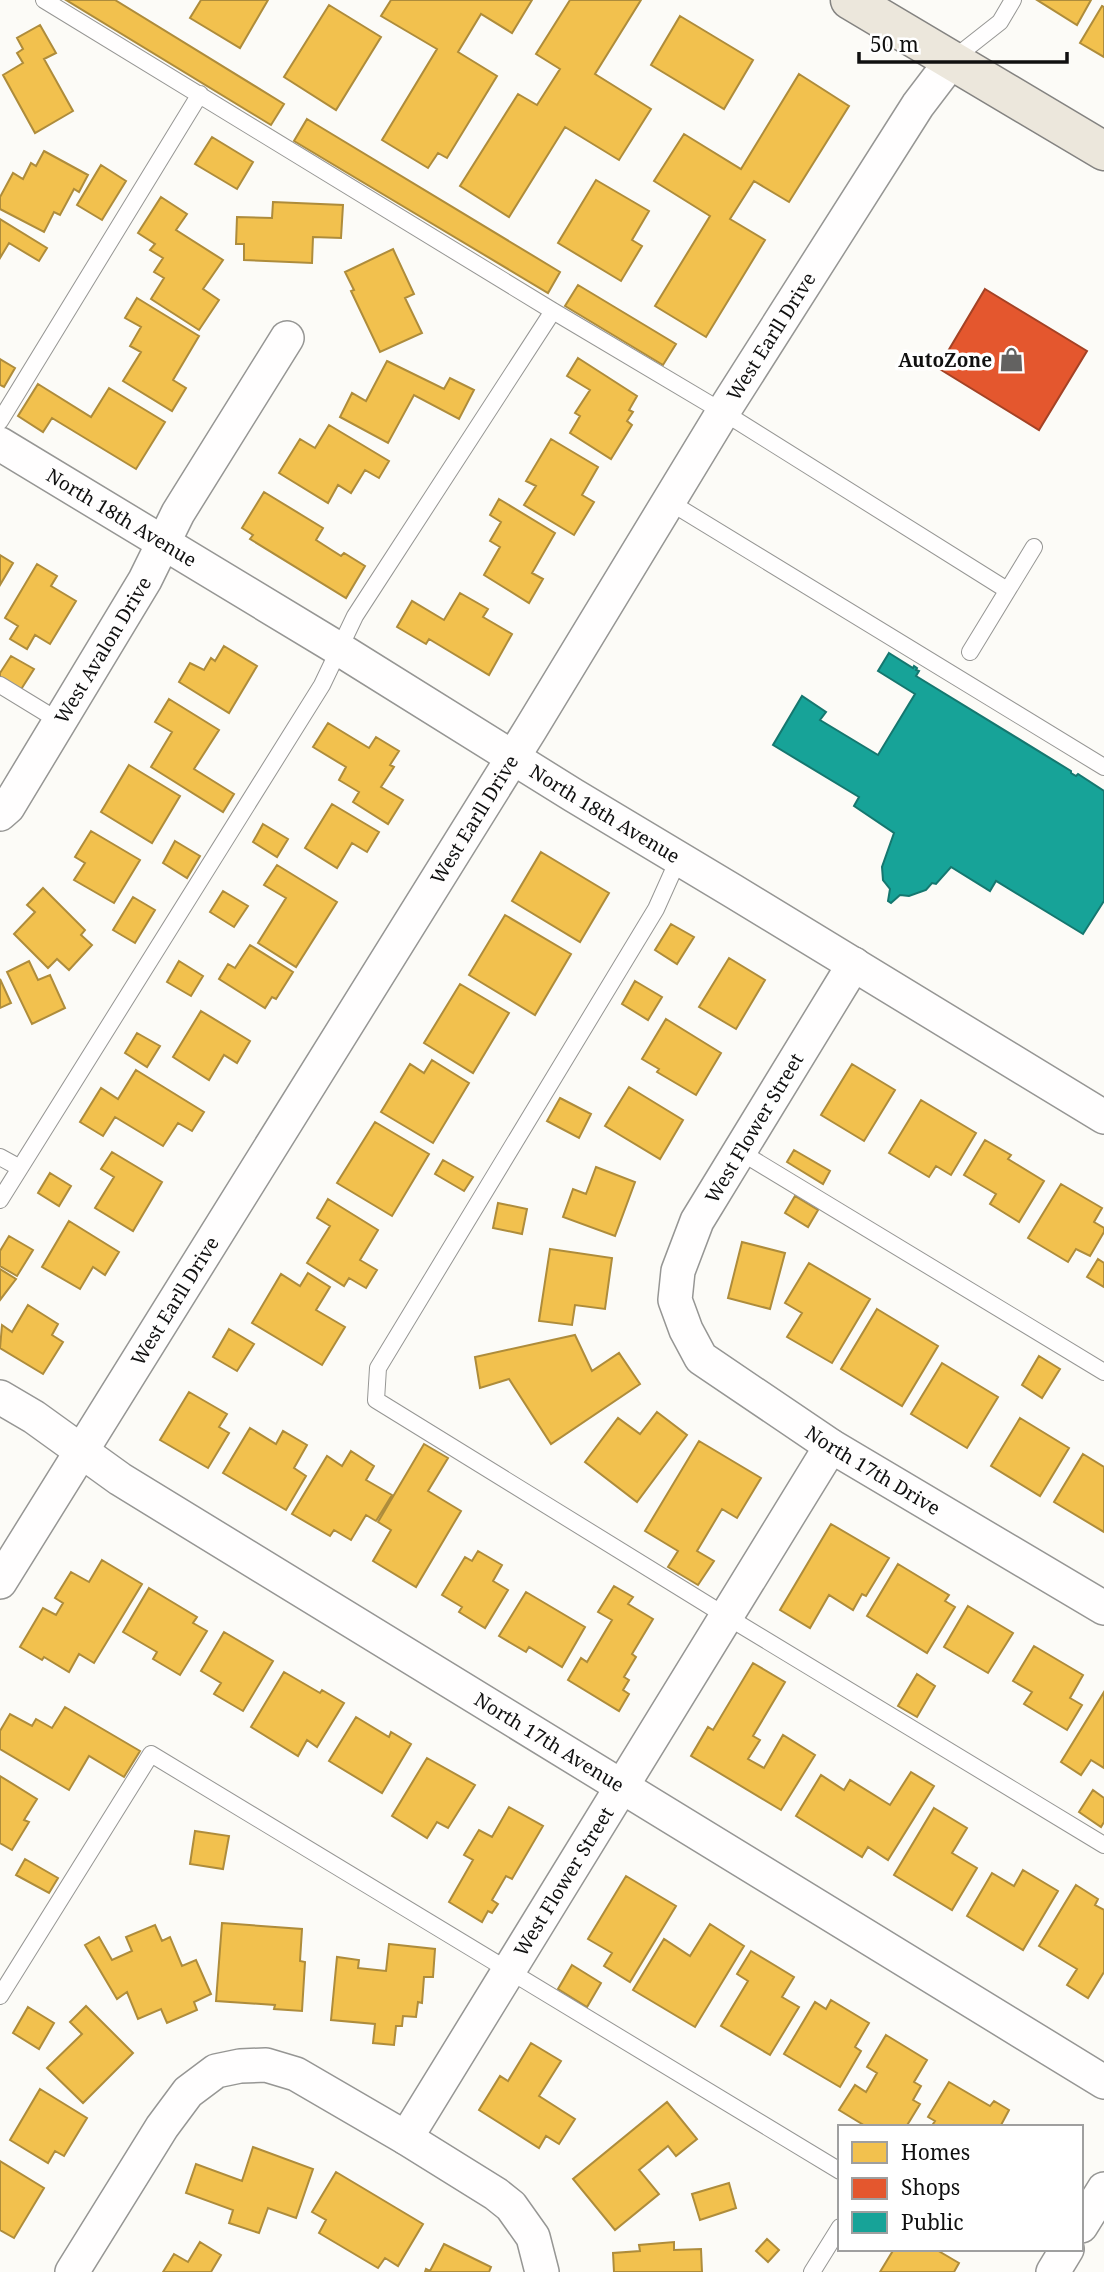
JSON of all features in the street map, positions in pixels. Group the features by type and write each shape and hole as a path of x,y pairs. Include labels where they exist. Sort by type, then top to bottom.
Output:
{"main road":[{"path":"850,0 1104,151"}],"street":[{"name":"West Earll Drive","path":"0,1582 513,757 723,412 918,105 953,59"},
{"name":"West Avalon Drive","path":"0,814 8,807 145,580 178,513 287,338"},
{"name":"North 18th Avenue","path":"0,444 339,649 678,860 1104,1117"},
{"name":"West Flower Street","path":"675,1300 678,1271 698,1221 854,964"},
{"name":"North 17th Drive","path":"675,1300 701,1358 831,1446 1104,1608"},
{"name":"North 17th Avenue","path":"0,1397 121,1479 1104,2082"},
{"name":"West Flower Street","path":"406,2138 831,1446"},
{"path":"72,2272 162,2127 188,2092 216,2071 240,2066 266,2065 296,2074 406,2138 511,2206 533,2237 542,2272"},
{"path":"1083,2223 1104,2189"},
{"path":"1053,2272 1066,2251"}],"lane":[{"path":"44,0 723,412 1007,590"},
{"path":"953,59 1000,22 1013,0"},
{"path":"0,421 200,94"},
{"path":"0,1200 322,685 355,616 553,311"},
{"path":"668,501 1104,767"},
{"path":"970,652 1034,547"},
{"path":"0,685 59,721"},
{"path":"678,860 656,909 378,1368 376,1400 1104,1845"},
{"path":"739,1151 1104,1373"},
{"path":"0,1157 19,1168"},
{"path":"0,1996 151,1754 838,2170"},
{"path":"813,2272 838,2230"}],"building: Homes":[{"path":"66,0 115,0 284,104 271,125"},
{"path":"201,0 268,0 240,48 190,18"},
{"path":"391,0 532,0 512,33 481,14 458,52 497,76 447,158 438,153 428,168 382,140 437,49 381,16"},
{"path":"570,0 641,0 595,74 651,109 619,160 565,127 509,217 460,186 518,94 537,105 560,69 536,54"},
{"path":"1037,0 1091,0 1077,25"},
{"path":"329,5 381,37 336,110 284,77"},
{"path":"1102,6 1104,7 1104,57 1080,43"},
{"path":"680,16 753,60 724,109 651,65"},
{"path":"40,25 56,53 44,59 73,111 35,133 3,75 23,63 17,53 23,49 17,38"},
{"path":"799,74 849,106 789,202 754,181 730,219 765,240 706,337 655,306 710,216 654,181 684,134 741,169"},
{"path":"307,119 560,272 548,293 294,141"},
{"path":"212,137 253,162 237,189 195,164"},
{"path":"44,151 88,175 79,192 74,189 60,215 54,212 44,232 0,209 0,197 13,173 23,179 31,163 36,166"},
{"path":"101,165 126,181 102,220 77,205"},
{"path":"596,180 649,211 632,240 642,246 621,281 558,243"},
{"path":"161,197 187,214 176,230 223,260 203,289 219,300 199,330 151,299 164,278 154,272 163,258 150,250 155,244 138,233"},
{"path":"273,202 343,205 341,238 313,237 312,263 244,260 244,244 236,244 237,217 272,218"},
{"path":"0,219 47,248 39,261 9,243 0,258"},
{"path":"393,249 414,294 405,298 422,333 380,352 351,291 354,290 345,272"},
{"path":"578,285 676,344 663,365 565,306"},
{"path":"137,298 199,336 173,380 186,388 172,411 123,381 141,352 130,346 141,327 125,318"},
{"path":"578,358 637,396 629,410 633,412 627,421 632,425 611,459 570,433 580,416 575,413 590,390 567,376"},
{"path":"0,359 15,368 4,387 0,385"},
{"path":"387,361 444,389 450,378 474,390 459,419 414,395 388,443 340,417 352,393 366,401"},
{"path":"38,384 91,417 109,388 165,422 136,469 52,418 43,432 18,416"},
{"path":"329,425 389,461 379,478 365,470 351,493 338,485 328,503 279,473 300,439 315,448"},
{"path":"551,439 598,467 582,495 594,502 574,535 524,505 536,486 526,481"},
{"path":"264,492 323,528 316,540 341,556 344,553 365,566 346,598 250,539 253,535 242,528"},
{"path":"499,499 555,533 532,573 543,579 529,603 484,575 500,547 490,541 501,522 490,515"},
{"path":"0,555 13,563 0,585"},
{"path":"37,564 57,576 51,586 76,601 50,644 35,635 27,649 10,639 18,626 5,618"},
{"path":"460,593 488,609 483,617 512,634 489,675 429,639 426,644 397,627 412,601 444,620"},
{"path":"224,646 257,666 229,713 179,682 190,663 204,670 211,658 215,661"},
{"path":"11,656 34,669 20,691 0,679 0,673"},
{"path":"169,699 219,730 194,769 234,794 223,812 151,767 172,732 155,722"},
{"path":"328,723 369,748 376,737 399,751 390,765 394,767 381,787 403,800 388,824 353,802 359,792 339,780 346,767 313,747"},
{"path":"129,765 180,796 152,843 101,812"},
{"path":"332,804 379,832 367,852 352,843 337,868 305,848"},
{"path":"263,824 288,839 277,857 253,842"},
{"path":"91,831 140,860 114,903 74,880 85,863 75,857"},
{"path":"175,841 200,856 187,878 163,863"},
{"path":"541,852 609,893 580,942 512,901"},
{"path":"277,865 337,902 296,967 258,943 286,898 264,885"},
{"path":"43,888 85,930 81,935 92,945 69,970 57,959 48,968 14,934 35,912 27,905"},
{"path":"223,891 248,906 234,927 210,912"},
{"path":"133,897 155,910 135,943 113,930"},
{"path":"505,915 571,954 535,1015 469,975"},
{"path":"671,924 694,937 677,964 655,950"},
{"path":"250,945 293,972 276,999 272,997 265,1008 219,979 228,964 235,968"},
{"path":"729,958 765,980 736,1029 699,1007"},
{"path":"29,961 38,980 50,975 65,1008 32,1024 7,972"},
{"path":"179,961 203,976 191,996 167,982"},
{"path":"0,979 11,1003 0,1008"},
{"path":"635,981 662,997 648,1020 622,1004"},
{"path":"460,984 509,1013 473,1073 424,1043"},
{"path":"201,1011 250,1041 237,1063 224,1055 209,1080 173,1057"},
{"path":"666,1019 721,1053 696,1095 657,1072 659,1069 642,1059"},
{"path":"137,1033 160,1046 147,1067 125,1053"},
{"path":"432,1060 469,1083 433,1143 381,1112 410,1064 424,1073"},
{"path":"852,1064 895,1090 864,1141 821,1115"},
{"path":"136,1070 204,1112 192,1131 178,1123 163,1146 115,1117 103,1136 80,1122 101,1088 118,1099"},
{"path":"629,1087 683,1120 660,1159 605,1126"},
{"path":"560,1098 591,1114 579,1138 547,1121"},
{"path":"921,1100 976,1133 951,1175 936,1166 929,1177 889,1153"},
{"path":"375,1122 429,1154 392,1216 337,1183"},
{"path":"985,1140 1011,1155 1008,1159 1044,1181 1019,1222 990,1204 996,1194 964,1175"},
{"path":"794,1150 830,1171 823,1184 787,1162"},
{"path":"112,1152 162,1182 133,1231 95,1208 114,1177 101,1169"},
{"path":"443,1160 473,1177 464,1191 435,1174"},
{"path":"596,1167 635,1182 615,1236 563,1217 573,1189 586,1194"},
{"path":"50,1173 71,1186 59,1206 38,1193"},
{"path":"1061,1184 1102,1208 1094,1222 1104,1228 1090,1256 1076,1249 1068,1262 1028,1238"},
{"path":"795,1196 818,1210 808,1227 785,1213"},
{"path":"328,1199 378,1230 360,1260 377,1270 366,1288 349,1278 344,1286 307,1263 330,1226 317,1218"},
{"path":"498,1203 527,1209 522,1234 493,1228"},
{"path":"69,1221 119,1252 105,1275 93,1267 80,1289 42,1267"},
{"path":"9,1236 33,1250 17,1276 0,1266 0,1251"},
{"path":"742,1242 785,1253 770,1309 728,1298"},
{"path":"550,1249 612,1258 605,1309 575,1305 572,1325 539,1321"},
{"path":"1098,1259 1104,1263 1104,1287 1087,1277"},
{"path":"809,1263 870,1299 832,1363 787,1337 802,1313 785,1303"},
{"path":"0,1269 16,1279 0,1300"},
{"path":"308,1273 330,1287 316,1310 345,1327 322,1365 252,1323 281,1274 300,1286"},
{"path":"28,1305 58,1324 52,1335 63,1342 43,1374 0,1348 2,1325 12,1332"},
{"path":"877,1309 938,1346 902,1406 841,1369"},
{"path":"229,1329 254,1344 237,1371 213,1357"},
{"path":"575,1335 592,1371 619,1353 640,1384 551,1444 509,1379 480,1388 475,1357"},
{"path":"1039,1356 1060,1369 1042,1398 1022,1385"},
{"path":"942,1363 998,1397 967,1448 911,1414"},
{"path":"189,1392 227,1414 219,1427 229,1433 208,1468 160,1440"},
{"path":"657,1412 687,1435 637,1502 585,1462 618,1418 640,1434"},
{"path":"1020,1418 1069,1448 1040,1496 991,1466"},
{"path":"250,1428 276,1444 283,1431 307,1445 294,1468 306,1476 286,1510 223,1473"},
{"path":"699,1441 761,1478 737,1518 722,1509 697,1551 714,1561 698,1585 668,1567 678,1551 645,1531"},
{"path":"424,1444 448,1458 428,1491 461,1511 416,1587 373,1561 391,1530 378,1522"},
{"path":"351,1451 374,1466 366,1480 392,1495 376,1521 366,1515 351,1540 334,1530 330,1536 292,1514 327,1456 342,1466"},
{"path":"1083,1454 1104,1467 1104,1532 1054,1502"},
{"path":"831,1524 889,1558 866,1596 862,1594 853,1610 829,1595 810,1628 780,1610"},
{"path":"478,1551 502,1565 493,1581 508,1590 485,1628 459,1612 462,1607 442,1595 465,1557 472,1561"},
{"path":"102,1560 142,1584 94,1663 79,1654 69,1672 20,1647 43,1608 56,1615 63,1603 55,1598 71,1572 89,1582"},
{"path":"898,1564 949,1595 945,1601 955,1607 927,1653 867,1616"},
{"path":"614,1586 633,1597 628,1604 653,1619 632,1654 636,1657 624,1677 629,1680 623,1690 629,1694 619,1711 568,1680 581,1658 587,1662 612,1620 598,1612"},
{"path":"149,1588 197,1617 193,1623 207,1631 180,1675 153,1659 157,1652 123,1632"},
{"path":"526,1592 585,1627 562,1667 529,1647 526,1652 499,1636"},
{"path":"968,1606 1013,1633 988,1673 944,1647"},
{"path":"224,1632 273,1661 243,1711 214,1694 221,1683 201,1671"},
{"path":"1034,1646 1083,1675 1070,1698 1082,1705 1067,1730 1024,1704 1032,1692 1013,1681"},
{"path":"753,1663 785,1682 753,1736 760,1740 748,1759 764,1768 783,1735 815,1755 781,1810 691,1756 708,1727 713,1730"},
{"path":"284,1672 320,1693 322,1690 344,1703 317,1747 307,1740 298,1756 251,1727"},
{"path":"917,1674 935,1686 917,1717 898,1706"},
{"path":"1104,1692 1104,1768 1091,1760 1081,1775 1061,1762"},
{"path":"65,1707 140,1751 124,1777 89,1756 69,1790 0,1749 0,1731 10,1714 32,1726 36,1719 52,1728"},
{"path":"356,1717 389,1737 391,1732 411,1744 382,1793 329,1761"},
{"path":"427,1758 475,1785 448,1828 437,1822 427,1838 392,1816"},
{"path":"911,1772 934,1786 888,1860 868,1847 862,1857 796,1816 821,1775 844,1790 850,1780 890,1805"},
{"path":"0,1776 37,1799 24,1820 29,1822 12,1850 0,1843"},
{"path":"1093,1790 1104,1798 1104,1822 1101,1827 1079,1812"},
{"path":"509,1807 543,1826 512,1879 506,1876 492,1900 498,1904 492,1913 488,1911 482,1922 449,1902 473,1860 464,1855 479,1830 492,1837"},
{"path":"934,1808 967,1828 952,1853 977,1868 952,1910 894,1875"},
{"path":"195,1831 229,1836 223,1869 190,1864"},
{"path":"25,1859 58,1878 49,1893 16,1875"},
{"path":"1023,1870 1058,1891 1023,1950 967,1916 992,1873 1014,1886"},
{"path":"626,1876 676,1906 630,1982 604,1966 612,1953 588,1939"},
{"path":"1076,1885 1098,1899 1095,1905 1104,1910 1104,1972 1088,1998 1067,1985 1077,1969 1039,1946"},
{"path":"222,1923 302,1929 300,1961 305,1962 302,2011 274,2009 275,2005 216,2001"},
{"path":"710,1924 744,1946 695,2027 633,1990 664,1939 690,1956"},
{"path":"155,1925 162,1941 170,1937 182,1966 196,1960 211,1994 194,2002 197,2010 167,2023 161,2009 138,2019 127,1992 117,1999 85,1945 99,1937 112,1960 132,1951 126,1937"},
{"path":"389,1944 435,1949 433,1977 424,1977 422,2003 418,2002 416,2017 403,2016 402,2026 396,2026 394,2045 373,2043 375,2024 331,2020 337,1957 359,1960 358,1968 386,1971"},
{"path":"751,1951 794,1977 782,1997 799,2007 770,2055 721,2026 748,1981 737,1974"},
{"path":"572,1965 601,1983 587,2007 558,1989"},
{"path":"831,2000 869,2023 855,2047 861,2051 840,2087 784,2054 815,2002 826,2009"},
{"path":"86,2006 133,2053 83,2103 47,2068 82,2034 70,2022"},
{"path":"28,2007 54,2023 39,2049 13,2033"},
{"path":"886,2035 927,2060 914,2082 921,2086 913,2100 920,2104 907,2125 864,2125 839,2110 855,2085 866,2092 877,2073 867,2067"},
{"path":"531,2043 561,2061 539,2096 575,2119 559,2144 546,2136 539,2148 479,2110 500,2076 508,2081"},
{"path":"949,2082 990,2106 994,2101 1009,2110 1001,2125 932,2125 935,2121 928,2117"},
{"path":"40,2089 87,2118 64,2156 55,2151 48,2163 10,2140"},
{"path":"667,2102 697,2139 676,2156 668,2146 639,2170 659,2194 615,2230 573,2179"},
{"path":"253,2147 313,2169 296,2218 268,2208 259,2233 229,2223 233,2210 186,2193 196,2164 242,2181"},
{"path":"0,2161 44,2188 14,2238 0,2230"},
{"path":"336,2172 423,2224 398,2266 385,2258 378,2268 319,2233 326,2220 312,2212"},
{"path":"729,2183 736,2208 700,2220 692,2194"},
{"path":"767,2239 779,2250 768,2262 756,2251"},
{"path":"200,2242 221,2255 211,2272 163,2272 174,2254 188,2262"},
{"path":"674,2242 674,2250 701,2249 702,2272 614,2272 613,2253 640,2251 639,2245"},
{"path":"444,2244 491,2267 489,2272 425,2272 426,2269 430,2271"},
{"path":"893,2251 938,2251 959,2263 954,2272 880,2272"}],"building: Shops":[{"name":"AutoZone","path":"985,289 1087,351 1039,430 938,368"}],"building: Public":[{"path":"889,653 917,668 919,671 916,676 1104,791 1104,901 1083,934 996,881 990,891 951,867 936,884 932,883 926,890 909,896 900,895 891,903 888,901 890,889 883,880 882,867 894,833 854,806 859,797 773,745 802,696 826,712 820,720 878,755 915,694 878,671"}],"place":[{"name":"AutoZone","path":"1012,360"}]}
